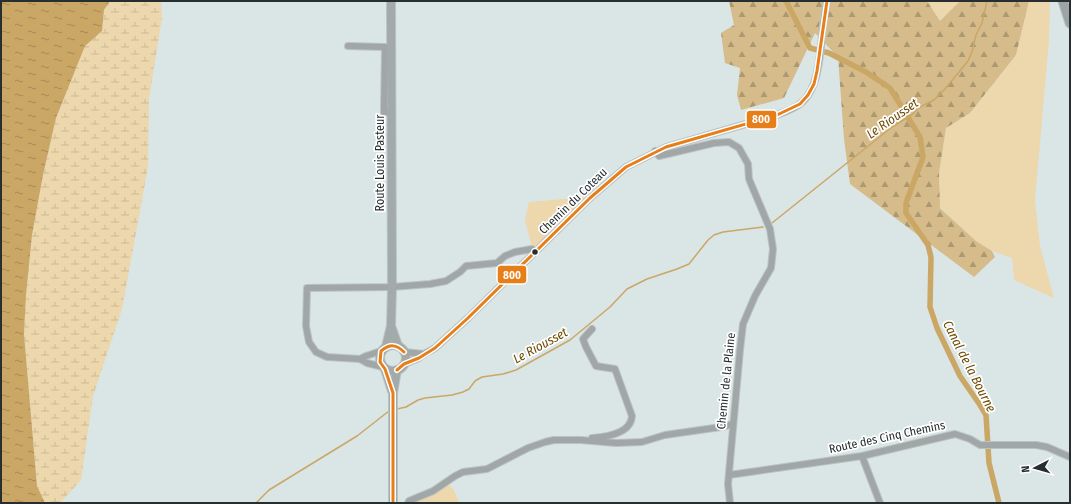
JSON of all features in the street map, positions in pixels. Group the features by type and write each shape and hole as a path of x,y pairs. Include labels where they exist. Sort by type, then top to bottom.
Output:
{"highway":[{"path":"1063,1 1070,23"}],"main road":[{"name":"Route Louis Pasteur","path":"384,349 391,326 392,286 391,1"},
{"name":"Route Louis Pasteur","path":"391,326 398,346"},
{"path":"384,368 391,371 397,370 404,364 406,358 404,352 398,346 392,345 384,349 380,360 393,393"},
{"path":"393,503 393,393 397,370"}],"street":[{"name":"Chemin du Coteau","path":"404,364 419,358 435,348 468,318 611,179 626,168 655,151 676,143 790,110 800,104 808,95 817,75 822,23 827,1"},
{"path":"348,46 385,47 384,112 392,113"},
{"name":"Chemin de la Plaine","path":"655,151 659,156 714,142 729,142 739,148 748,164 749,179 770,229 773,249 771,268 755,296 744,324 740,350 728,490 730,503"},
{"path":"384,349 360,359 327,357 316,352 309,342 306,326 307,288 418,286 446,281 466,266 497,262 505,256 523,250 532,249 535,252"},
{"path":"575,440 619,434 626,429 632,419 615,369 596,366 586,347 583,339 592,329"},
{"path":"404,352 424,354"},
{"path":"360,359 366,363 384,368"},
{"path":"408,503 409,501 433,491 463,472 487,468 528,448 545,442 554,440 575,440 616,443 642,442 665,435 733,424"},
{"name":"Route des Cinq Chemins","path":"729,475 862,456 955,434 970,439 983,446 1047,447 1069,455"},
{"path":"862,456 880,503"}],"green space":[{"path":"110,1 161,1 162,18 149,99 148,167 122,309 93,396 81,480 62,501 62,503 45,503 37,486 24,334 32,235 43,175 56,118 85,46 102,31 104,10"},
{"path":"729,1 927,1 940,21 960,1 1029,1 1016,55 970,113 946,128 939,173 940,208 976,241 992,251 995,257 974,277 850,184 844,139 838,57 815,33 784,98 741,110 737,95 740,68 725,63 721,33 734,25"},
{"path":"927,1 960,1 940,21"},
{"path":"1029,1 1050,1 1049,40 1035,200 1040,246 1054,298 1014,280 1012,258 992,251 976,241 940,207 939,173 946,128 970,113 1016,55"},
{"path":"586,197 537,245 532,247 525,220 529,202"},
{"path":"448,484 454,490 459,503 411,503"}],"water":[{"path":"1,1 110,1 104,10 102,31 85,46 56,118 43,175 32,235 24,334 37,486 45,503 1,503"}],"waterway":[{"name":"Canal de la Bourne","path":"786,1 810,48 829,53 866,72 890,88 920,137 923,157 906,203 906,213 928,245 931,257 930,307 937,328 960,376 986,415 989,463 999,503"},
{"name":"Le Riousset","path":"772,223 892,127 913,114 918,108 934,100 945,89 968,61 976,35 982,23 987,1"},
{"name":"Le Riousset","path":"397,409 406,407 425,398 452,395 463,392 469,389 475,381 482,377 503,374 516,370 570,340 610,307 627,289 647,279 689,264 708,240 714,235 723,232 763,227"},
{"name":"Le Riousset","path":"256,503 269,490 357,436 389,411"}],"transit line":[{"name":"800","path":"397,370 404,364 419,358 435,348 468,318 590,198 626,167 666,147 777,115 800,104 808,95 814,84 827,1"},
{"name":"800","path":"393,503 393,393 385,369 380,362 381,351 387,347 396,346 404,352"}]}
